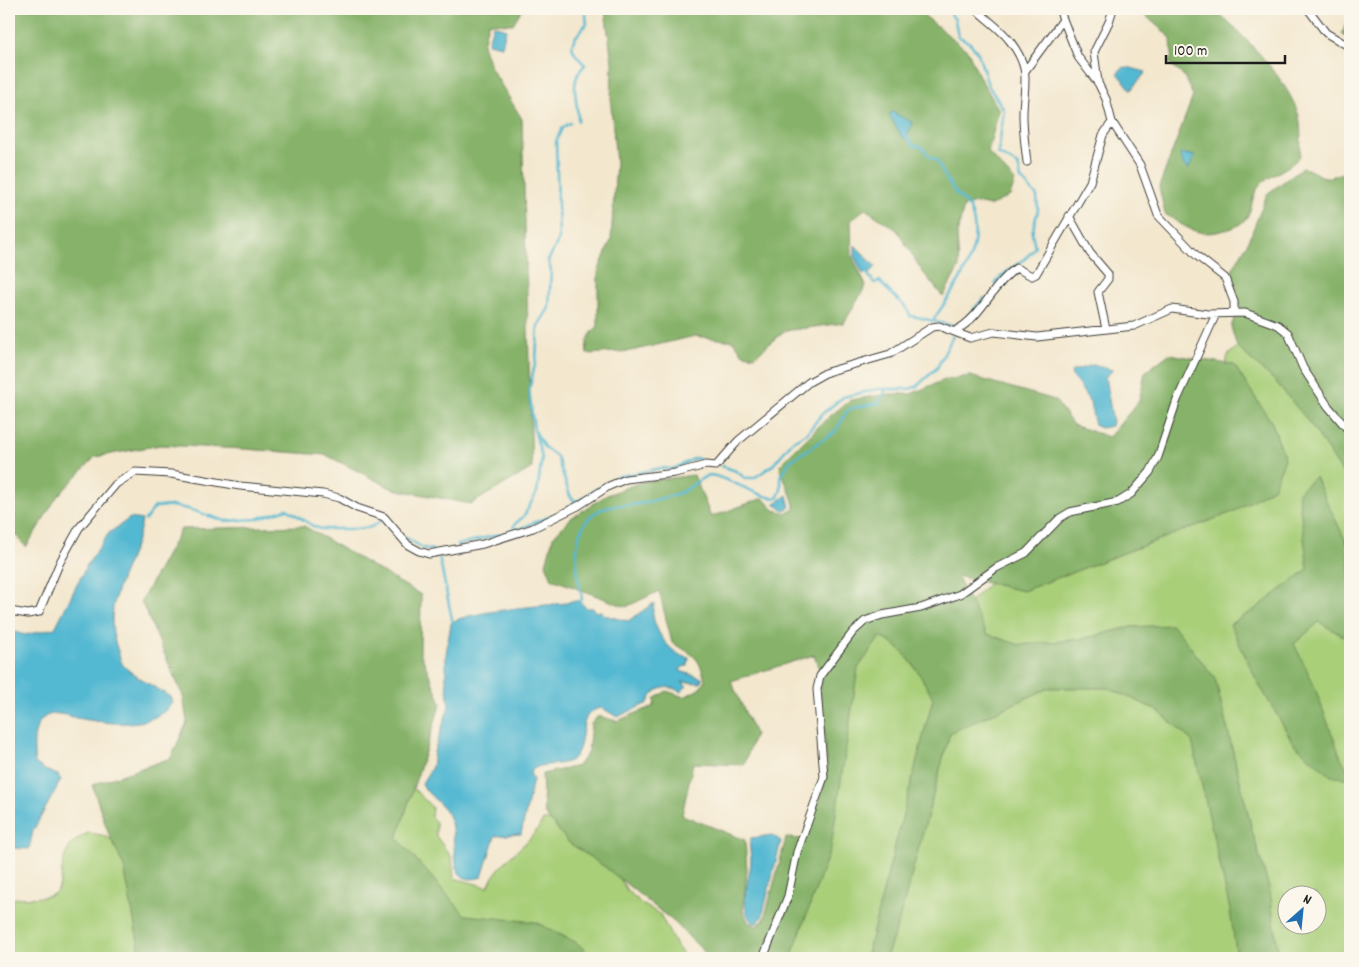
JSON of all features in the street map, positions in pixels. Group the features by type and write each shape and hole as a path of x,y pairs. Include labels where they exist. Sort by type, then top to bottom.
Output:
{"street":[{"path":"976,9 1010,41 1025,71 1027,85 1023,103 1023,128 1027,162"},
{"path":"1058,9 1078,57 1098,83 1106,99 1112,122 1140,165 1158,215 1197,256 1225,278 1234,302 1234,312"},
{"path":"1098,83 1094,52 1110,22 1113,9"},
{"path":"1222,9 1233,9"},
{"path":"1308,9 1326,33 1350,47"},
{"path":"1025,71 1062,21"},
{"path":"955,331 972,318 1006,274 1016,268 1032,276 1036,274 1090,182 1103,135 1112,122"},
{"path":"1069,216 1090,252 1108,274 1108,279 1098,292 1106,329"},
{"path":"9,611 28,614 38,612 60,562 79,528 116,484 125,476 134,472 171,474 240,486 323,494 339,498 357,508 385,518 408,545 419,552 429,554 509,536 558,517 609,486 626,480 675,473 706,465 716,466 738,441 809,382 826,372 890,354 932,327 939,326 970,338 994,332 1037,337 1134,326 1172,309 1216,314 1245,313 1278,325 1288,333 1303,368 1328,406 1350,432"},
{"path":"763,958 788,896 797,852 824,777 817,689 820,676 853,632 865,621 882,615 921,608 960,594 996,568 1026,553 1060,518 1070,512 1118,502 1131,494 1142,483 1154,465 1177,400 1216,314"}],"green space":[{"path":"9,9 522,9 513,24 488,23 483,45 491,68 522,119 532,468 471,504 393,489 326,455 160,445 95,457 57,497 26,547 9,528"},
{"path":"605,9 921,9 921,13 968,51 978,74 999,110 988,152 1015,181 1010,196 990,206 976,203 964,206 957,234 959,267 943,297 922,271 897,230 865,209 851,220 852,256 866,286 844,323 784,331 755,356 743,354 734,341 695,336 631,351 587,354 588,338 598,326 598,272 611,240 616,163 611,105 612,62"},
{"path":"1138,9 1214,9 1272,68 1297,110 1301,139 1300,156 1258,188 1247,217 1235,227 1216,232 1200,232 1165,214 1159,187 1193,96 1185,77 1169,63 1172,55 1171,38"},
{"path":"1350,13 1350,41 1342,34"},
{"path":"1303,167 1326,178 1350,171 1350,484 1309,422 1275,381 1237,347 1231,327 1240,303 1230,274 1249,240 1267,194"},
{"path":"1248,338 1350,448 1350,958 773,958 805,869 855,641 960,611 999,574 1222,383 1228,355"},
{"path":"1169,354 1234,365 1272,423 1285,459 1273,488 1233,512 1023,591 957,576 987,634 1020,645 1082,639 1130,627 1173,625 1215,678 1253,834 1270,891 1279,958 1237,958 1230,910 1192,741 1157,710 1108,688 1049,688 950,733 899,921 886,958 866,958 933,698 905,655 880,637 858,668 831,847 791,958 710,958 674,922 605,867 569,843 544,813 542,774 578,766 588,752 591,724 598,716 617,721 654,706 655,698 667,691 684,697 699,689 705,681 698,661 685,650 672,643 659,591 626,607 552,579 546,564 553,537 571,518 607,495 641,482 694,475 711,517 763,498 774,510 787,513 795,509 780,465 823,422 850,400 888,394 911,394 944,380 970,376 1055,400 1073,425 1109,437 1139,401 1145,372","holes":["814,655 822,677 820,690 827,767 826,779 805,839 786,838 764,920 757,926 749,923 743,911 747,870 745,840 682,815 693,763 744,765 755,734 731,681"]},
{"path":"1315,477 1350,550 1350,640 1319,622 1294,644 1311,678 1341,758 1350,774 1350,779 1331,776 1294,744 1257,681 1230,624 1254,610 1308,569 1298,492"},
{"path":"304,526 421,595 420,652 441,703 397,838 465,915 535,922 577,943 593,958 141,958 124,867 108,832 92,785 171,758 187,722 183,696 141,601 181,529"},
{"path":"411,786 432,807 431,817 436,822 436,836 452,858 454,878 488,887 493,877 507,860 531,837 543,820 548,820 563,827 613,866 626,889 642,904 660,914 675,944 686,958 317,958"},
{"path":"88,833 102,835 119,843 151,958 9,958 9,900 41,897 51,895 57,891 60,885 64,858 69,848 76,840"}],"water":[{"path":"493,25 506,29 502,46 488,43"},
{"path":"1127,67 1146,72 1131,90 1118,73 1122,68"},
{"path":"892,112 913,123 905,139 889,114"},
{"path":"1180,153 1195,156 1188,170 1183,164"},
{"path":"855,245 876,267 870,273 863,274 855,258"},
{"path":"1093,365 1113,370 1105,377 1113,422 1111,426 1101,428 1095,426 1090,402 1071,374 1072,371"},
{"path":"787,495 790,507 784,510 774,504"},
{"path":"130,518 142,520 138,537 115,600 112,616 113,633 123,665 139,678 171,697 173,702 164,712 141,722 115,723 56,714 46,716 37,727 35,734 35,763 45,770 58,775 61,780 33,831 29,849 13,848 9,840 9,630 25,635 55,628 87,565 109,533"},
{"path":"578,601 587,608 593,608 595,612 601,611 604,615 628,621 654,603 654,622 661,636 676,653 689,658 688,666 682,667 680,671 702,678 701,683 682,682 687,686 681,692 676,689 661,688 648,703 617,717 602,708 594,710 589,714 583,727 579,749 572,760 560,764 541,766 530,772 533,780 521,834 495,836 482,877 474,879 465,878 458,870 450,820 444,809 424,788 422,783 432,767 434,752 449,706 446,654 451,623 459,619 488,612"},
{"path":"772,835 781,841 762,917 758,923 753,923 748,917 745,902 751,861 750,841 751,838"}],"waterway":[{"path":"578,121 575,85 576,78 585,65 574,53 572,44 587,23 585,9"},
{"path":"948,9 955,20 958,36 970,43 978,53 988,85 1004,110 998,154 1018,165 1021,179 1037,196 1038,210 1032,233 1035,247 1031,253 999,278 995,284"},
{"path":"570,123 562,128 556,142 559,239 548,261 551,270 549,308 538,326 536,360 529,390 534,429 544,447 557,457 570,496 576,502"},
{"path":"906,135 913,145 922,147 931,158 936,159 952,188 969,207 974,224 972,253 959,281 934,319"},
{"path":"867,273 874,283 880,281 905,307 910,316 948,325 959,325"},
{"path":"959,325 984,298"},
{"path":"722,466 736,471 745,478 754,478 773,465 793,441 807,433 822,414 843,397 878,389 908,389 916,387 937,368 953,336"},
{"path":"579,605 582,598 579,586 577,545 586,521 596,512 609,507 633,505 675,494 684,491 710,475 765,496 778,497 781,490 781,476 790,461 835,432 847,411 852,408 879,403 886,389"},
{"path":"512,530 515,524 524,516 537,492 542,458 534,429"},
{"path":"567,508 616,477 662,468 673,469 695,458 707,462"},
{"path":"145,520 155,507 173,506 225,521 256,519 287,509 321,529 371,527 384,519"},
{"path":"458,545 519,529 553,515"},
{"path":"405,537 423,548 433,550"},
{"path":"439,556 453,624"}]}
